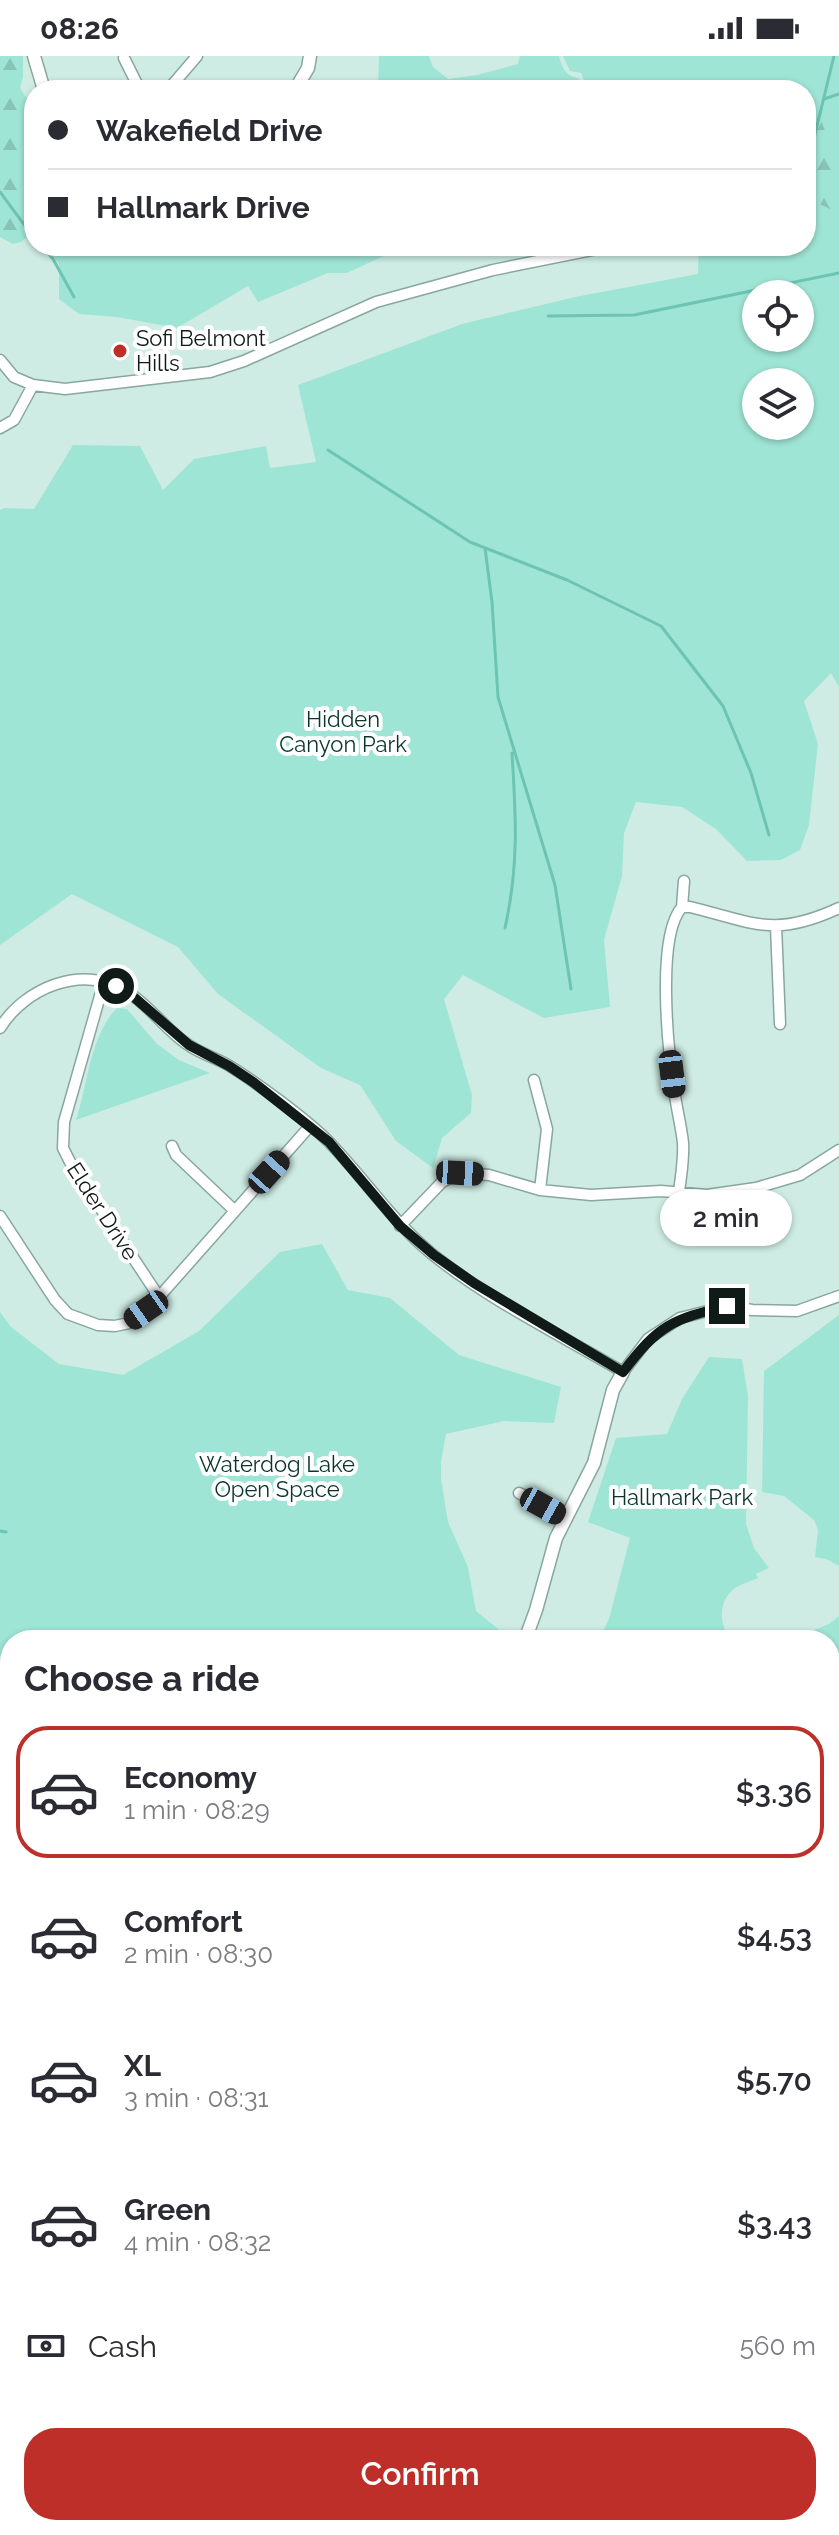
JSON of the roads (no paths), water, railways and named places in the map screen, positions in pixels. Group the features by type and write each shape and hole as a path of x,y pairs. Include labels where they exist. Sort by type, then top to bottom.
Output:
{"street":[{"path":"34,56 41,80"},
{"path":"177,80 197,56"},
{"path":"301,80 310,56"},
{"path":"124,58 135,80"},
{"path":"0,360 14,377 33,385 65,389 210,372 244,361 376,302 493,270 562,256"},
{"path":"0,430 14,420 33,385"},
{"path":"679,1192 683,1147 670,1057 667,977 671,929 674,916 682,907 684,881"},
{"path":"682,907 753,924 776,926 803,922 839,908"},
{"path":"776,926 780,1024"},
{"path":"0,1028 25,998 42,989 79,980 104,982 128,992 189,1045 229,1066 329,1142 400,1226 434,1255 474,1283 623,1372"},
{"name":"Elder Drive","path":"104,982 64,1122 63,1148 159,1297"},
{"path":"534,1080 547,1129 540,1190"},
{"path":"0,1216 55,1300 74,1318 98,1325 129,1323 159,1297 310,1126"},
{"path":"172,1146 176,1155 235,1211"},
{"path":"400,1226 442,1182 460,1173 489,1175 540,1190 591,1195 679,1192 707,1195 774,1184 800,1175 839,1150"},
{"path":"529,1630 556,1538 594,1463 613,1390 648,1339 680,1318 727,1306 797,1311 839,1296"},
{"path":"519,1493 566,1518"}],"waterway":[{"path":"816,130 834,56"},
{"path":"824,99 839,94"},
{"path":"0,192 24,224"},
{"path":"50,256 74,297"},
{"path":"548,316 634,315 839,273"},
{"path":"328,450 470,542 567,580 661,626 723,706 751,773 769,835"},
{"path":"485,548 498,697 555,885 571,989"},
{"path":"505,928 514,862 512,753"},
{"path":"0,1531 6,1532"}],"place":[{"name":"Sofi Belmont Hills","path":"120,351"}],"park label":[{"name":"Hidden Canyon Park","path":"343,732"},
{"name":"Waterdog Lake Open Space","path":"277,1476"},
{"name":"Hallmark Park","path":"682,1497"}]}
